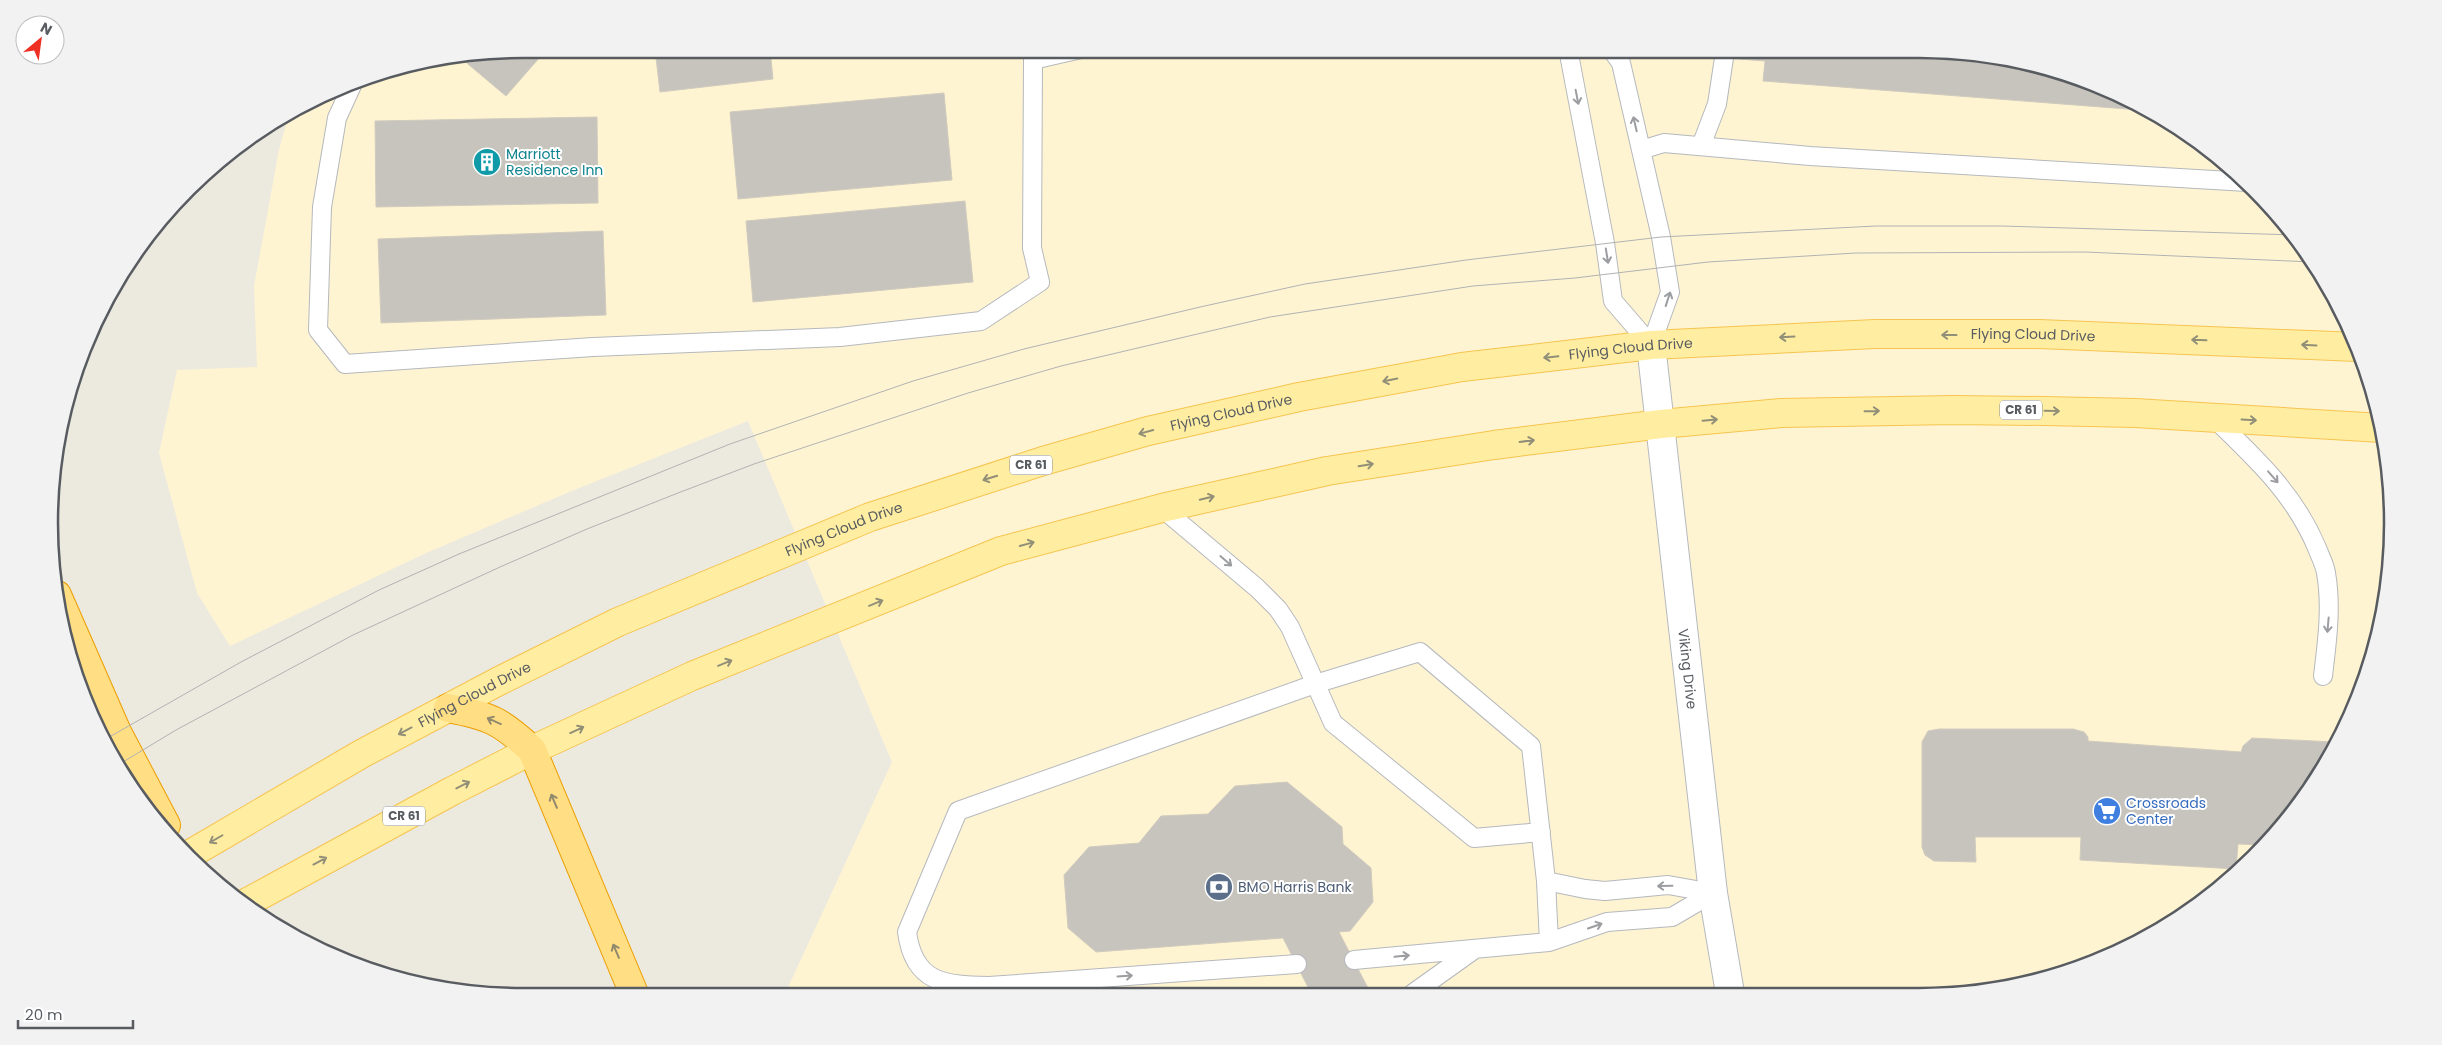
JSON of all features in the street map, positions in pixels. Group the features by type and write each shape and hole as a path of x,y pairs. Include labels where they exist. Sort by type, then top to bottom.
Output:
{"highway":[{"path":"67,618 117,732 158,811"},
{"path":"448,708 478,714 499,722 532,750 632,988"}],"main road":[{"name":"Flying Cloud Drive","path":"195,852 364,753 618,622 870,516 1043,461 1148,431 1299,397 1462,366 1651,345 1865,334 2039,334 2350,347"},
{"name":"CR 61","path":"251,900 277,884 532,750 692,676 1001,551 1162,508 1328,471 1494,445 1661,424 1781,413 1953,410 2135,413 2375,428"}],"street":[{"name":"Viking Drive","path":"1651,345 1713,893 1729,988"}],"lane":[{"path":"349,91 336,118 322,207 318,330 345,364 593,346 840,337 981,321 1040,282 1032,248 1033,60 1042,58"},
{"path":"1570,58 1606,244 1614,302 1651,345 1670,292 1641,150 1621,63 1618,58"},
{"path":"1701,146 1717,104 1724,58"},
{"path":"1641,150 1664,143 1810,156 2235,181"},
{"path":"2214,418 2274,477 2294,503 2312,538 2326,572 2327,580 2329,613 2324,676"},
{"path":"1162,508 1257,588 1278,609 1290,627 1333,723 1474,838 1541,832"},
{"path":"1297,964 1024,984 989,986 953,985 934,979 920,968 910,950 907,932 958,811 1316,684 1420,652 1531,746 1546,881 1549,942"},
{"path":"1546,881 1584,889 1605,891 1668,885 1713,893"},
{"path":"1354,960 1549,942 1607,922 1672,916 1713,893"},
{"path":"1420,988 1476,948"},
{"path":"1024,984 1036,988"}],"shaded area":[{"path":"492,58 1950,58 2010,66 2069,82 2097,93 2125,105 2178,136 2226,173 2248,194 2269,216 2306,264 2337,317 2349,345 2369,402 2376,432 2384,492 2384,553 2376,613 2360,672 2337,728 2306,781 2269,829 2226,872 2178,909 2125,940 2069,963 2040,972 1980,984 1920,988 788,988 892,762 748,421 574,490 424,554 230,646 197,593 159,453 177,370 257,367 254,286 279,150 287,122 317,105 373,82 402,73 462,61"}],"building":[{"path":"492,58 539,58 506,96 464,61"},
{"path":"656,58 771,58 773,79 660,92"},
{"path":"1726,58 1950,58 1980,61 2040,73 2069,82 2133,109 1763,81 1765,61"},
{"path":"944,93 952,180 738,199 730,112"},
{"name":"Marriott Residence Inn","path":"597,117 598,203 376,207 375,121"},
{"path":"965,201 973,282 753,302 746,221"},
{"path":"603,231 606,315 381,323 378,239"},
{"name":"Crossroads Center","path":"1939,729 2073,729 2084,732 2088,737 2088,741 2241,752 2243,746 2252,738 2329,742 2306,781 2269,829 2254,845 2238,844 2237,862 2230,869 2080,860 2081,837 1975,837 1976,862 1934,861 1925,855 1922,847 1922,742 1928,731"},
{"name":"BMO Harris Bank","path":"1287,782 1342,827 1343,844 1371,868 1373,902 1350,931 1339,932 1368,988 1308,988 1283,938 1096,952 1068,928 1064,875 1089,847 1139,843 1161,816 1208,814 1235,786"}],"tram line":[{"path":"110,737 241,662 379,590 459,554 730,444 913,381 1024,349 1200,307 1305,284 1466,260 1661,237 1876,226 2002,226 2284,235"},
{"path":"124,761 176,730 353,635 500,567 587,529 678,493 754,464 968,393 1061,366 1270,317 1473,286 1575,278 1708,262 1856,253 2085,252 2304,262"}],"place":[{"name":"Marriott Residence Inn","path":"487,162"},
{"name":"Crossroads Center","path":"2107,811"},
{"name":"BMO Harris Bank","path":"1219,887"}]}
